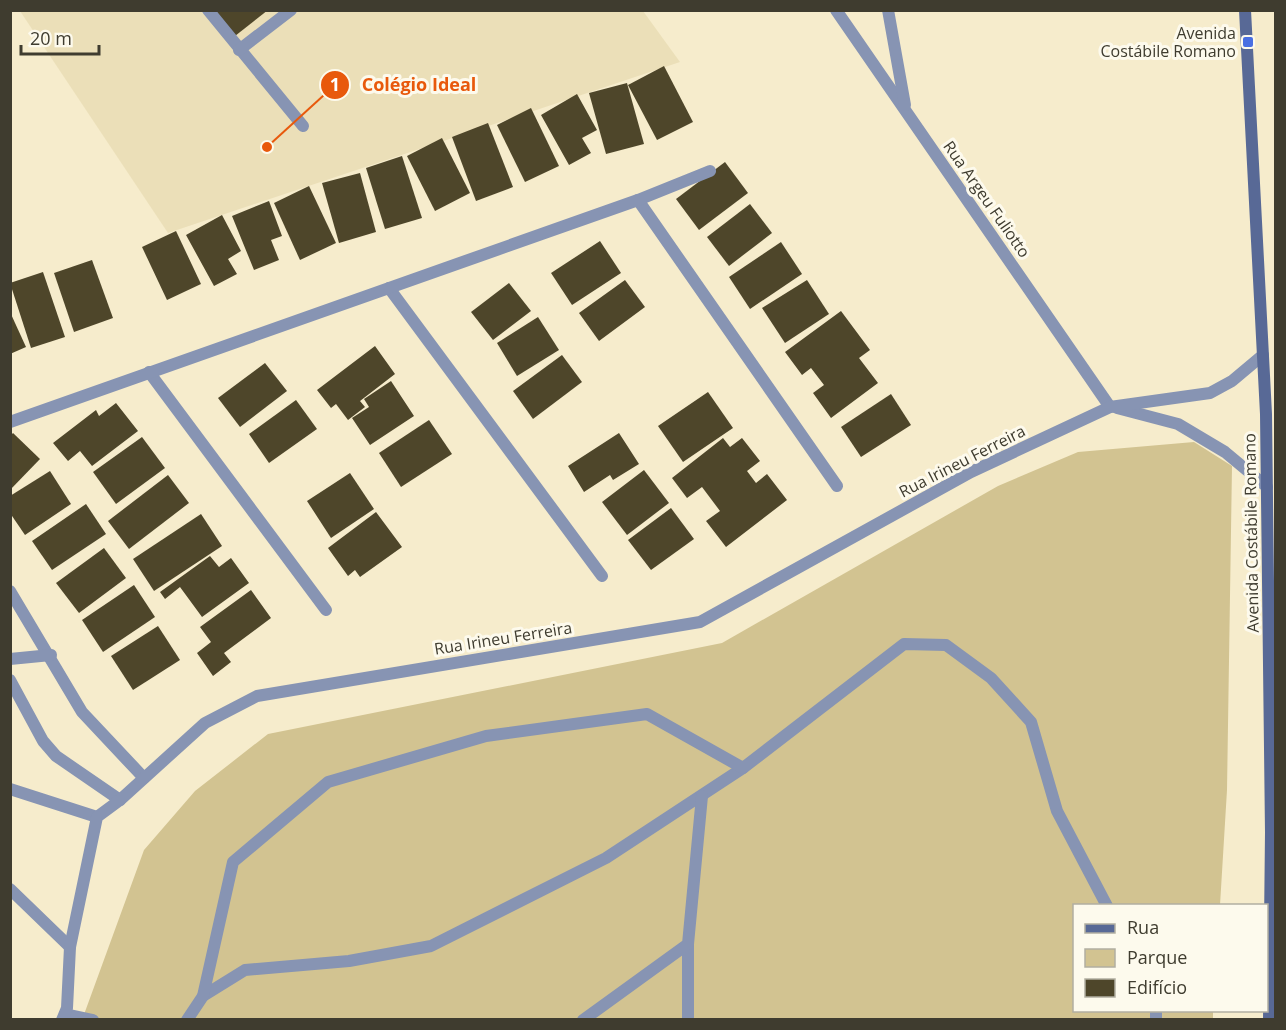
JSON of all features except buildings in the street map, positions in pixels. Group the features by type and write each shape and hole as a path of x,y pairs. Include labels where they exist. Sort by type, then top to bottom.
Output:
{"main road":[{"name":"Avenida Costábile Romano","path":"1245,10 1263,355 1267,487 1271,1016"}],"street":[{"path":"208,10 303,126"},
{"path":"239,50 291,10"},
{"name":"Rua Argeu Fuliotto","path":"836,10 1110,406"},
{"path":"888,10 906,109"},
{"path":"10,422 638,200 710,171"},
{"path":"638,200 837,486"},
{"path":"389,288 602,576"},
{"name":"Rua Irineu Ferreira","path":"97,816 120,800 205,723 257,696 700,622 971,471 1110,406 1210,393 1232,381 1263,355"},
{"path":"149,372 326,610"},
{"path":"1110,406 1178,424 1225,452 1267,487"},
{"path":"10,591 51,655 82,712 144,778"},
{"path":"203,996 245,970 350,961 431,946 606,858 744,768 904,644 946,645 991,678 1031,722 1057,811 1106,904"},
{"path":"10,659 51,655"},
{"path":"10,680 44,741 56,756 120,800"},
{"path":"187,1020 203,996 233,862 328,782 486,736 647,714 744,768"},
{"path":"10,789 97,816 70,946 68,1008 64,1017 93,1020"},
{"path":"688,1020 688,944 702,796"},
{"path":"10,889 70,946"},
{"path":"583,1020 688,944"}],"shaded area":[{"path":"20,11 643,11 680,62 168,233"}],"green space":[{"path":"1194,442 1232,466 1227,790 1220,904 1073,904 1073,1012 1213,1012 1213,1019 82,1020 144,850 195,791 268,734 722,643 998,486 1078,452"}],"place":[{"name":"Avenida Costábile Romano","path":"1248,42"},
{"name":"Colégio Ideal","path":"267,147"}]}
